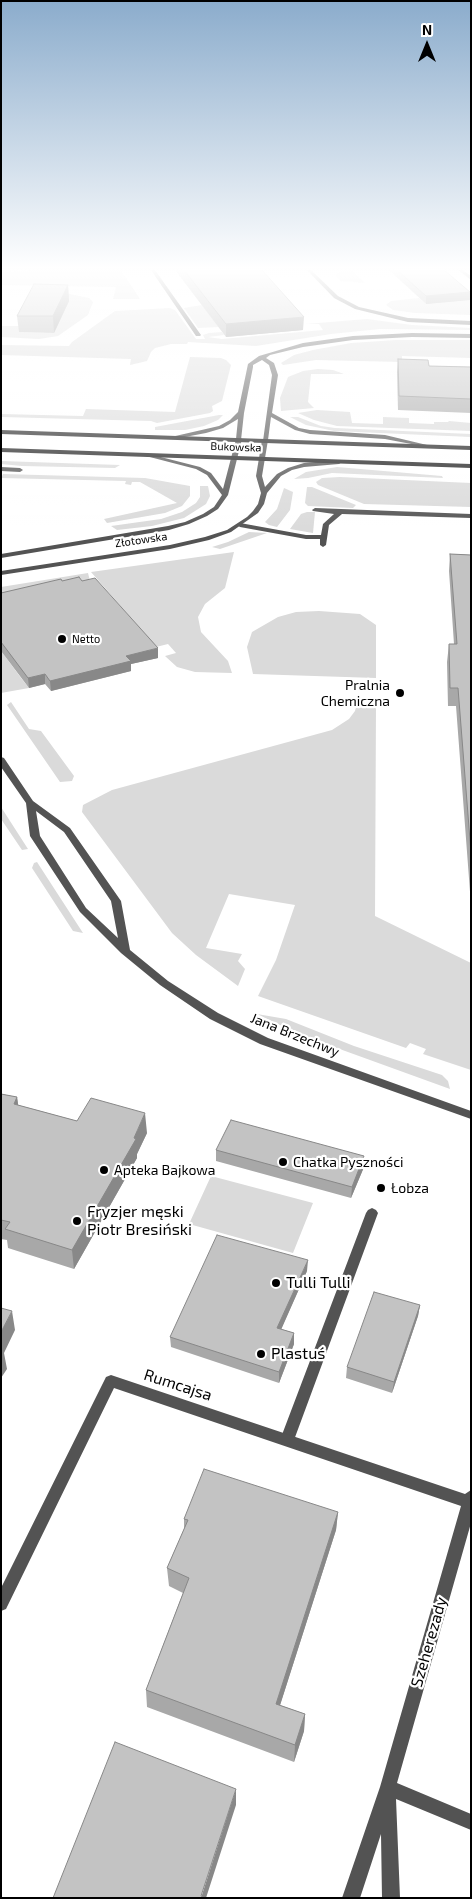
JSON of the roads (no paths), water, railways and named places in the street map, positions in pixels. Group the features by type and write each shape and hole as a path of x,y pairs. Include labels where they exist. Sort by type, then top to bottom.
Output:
{"main road":[{"name":"Bukowska","path":"1,432 471,448"},
{"name":"Bukowska","path":"1,450 471,466"}],"street":[{"path":"225,495 239,439 241,413 250,367 251,364 260,359"},
{"path":"262,359 272,364 274,369 270,414 259,476 264,493"},
{"path":"174,437 222,427 241,413"},
{"path":"270,414 297,429 310,432 385,437 425,446"},
{"path":"143,454 198,468 209,474 225,495"},
{"name":"Złotowska","path":"1,573 176,546 220,535 240,525 256,512 261,504 264,493 279,475 304,465 344,461"},
{"path":"1,470 20,470"},
{"name":"Złotowska","path":"1,556 147,532 187,523 216,508 225,495"},
{"path":"315,510 471,516"},
{"path":"323,545 326,524 340,512"},
{"path":"240,525 323,537"},
{"name":"Jana Brzechwy","path":"1,760 30,803 67,830 116,901 125,951"},
{"name":"Jana Brzechwy","path":"30,803 35,836 83,910 125,951 164,983 214,1016 264,1041 471,1115"},
{"path":"287,1440 372,1213"},
{"name":"Rumcajsa","path":"1,1604 111,1381 470,1499"},
{"name":"Szeherezady","path":"351,1898 388,1787 470,1499"},
{"path":"388,1787 471,1822"},
{"name":"Szeherezady","path":"388,1787 391,1898"}],"place":[{"name":"Netto","path":"62,639"},
{"name":"Pralnia Chemiczna","path":"400,693"},
{"name":"Chatka Pyszności","path":"283,1162"},
{"name":"Apteka Bajkowa","path":"104,1170"},
{"name":"Łobza","path":"381,1188"},
{"name":"Fryzjer męski Piotr Bresiński","path":"77,1221"},
{"name":"Tulli Tulli","path":"276,1283"},
{"name":"Plastuś","path":"261,1354"}]}
